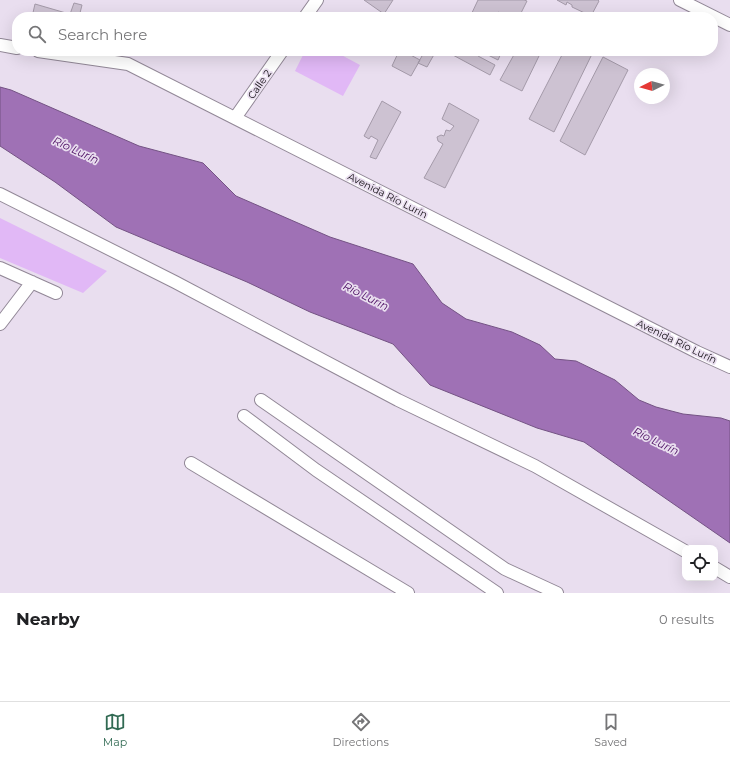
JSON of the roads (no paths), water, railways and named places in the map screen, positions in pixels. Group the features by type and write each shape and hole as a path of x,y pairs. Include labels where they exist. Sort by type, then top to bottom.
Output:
{"street":[{"path":"309,12 317,0"},
{"path":"680,0 704,12"},
{"path":"718,19 730,25"},
{"path":"0,45 12,47"},
{"name":"Avenida Río Lurín","path":"73,56 128,64 697,352 730,367"},
{"name":"Calle 2","path":"236,118 279,56"},
{"path":"0,194 175,282 398,400 535,466 682,549"},
{"path":"0,268 56,293"},
{"path":"0,324 32,282"},
{"path":"261,400 505,569 557,593"},
{"path":"244,416 316,470 492,592"},
{"path":"191,463 408,593"},
{"path":"718,570 730,577"}],"water":[{"name":"Río Lurín","path":"0,87 11,90 139,146 203,163 236,196 330,237 413,264 442,303 466,319 512,332 540,345 555,359 576,361 615,380 639,400 656,407 683,414 721,418 730,421 730,543 584,442 537,428 430,385 393,344 310,312 247,282 116,227 55,182 0,146"}]}
